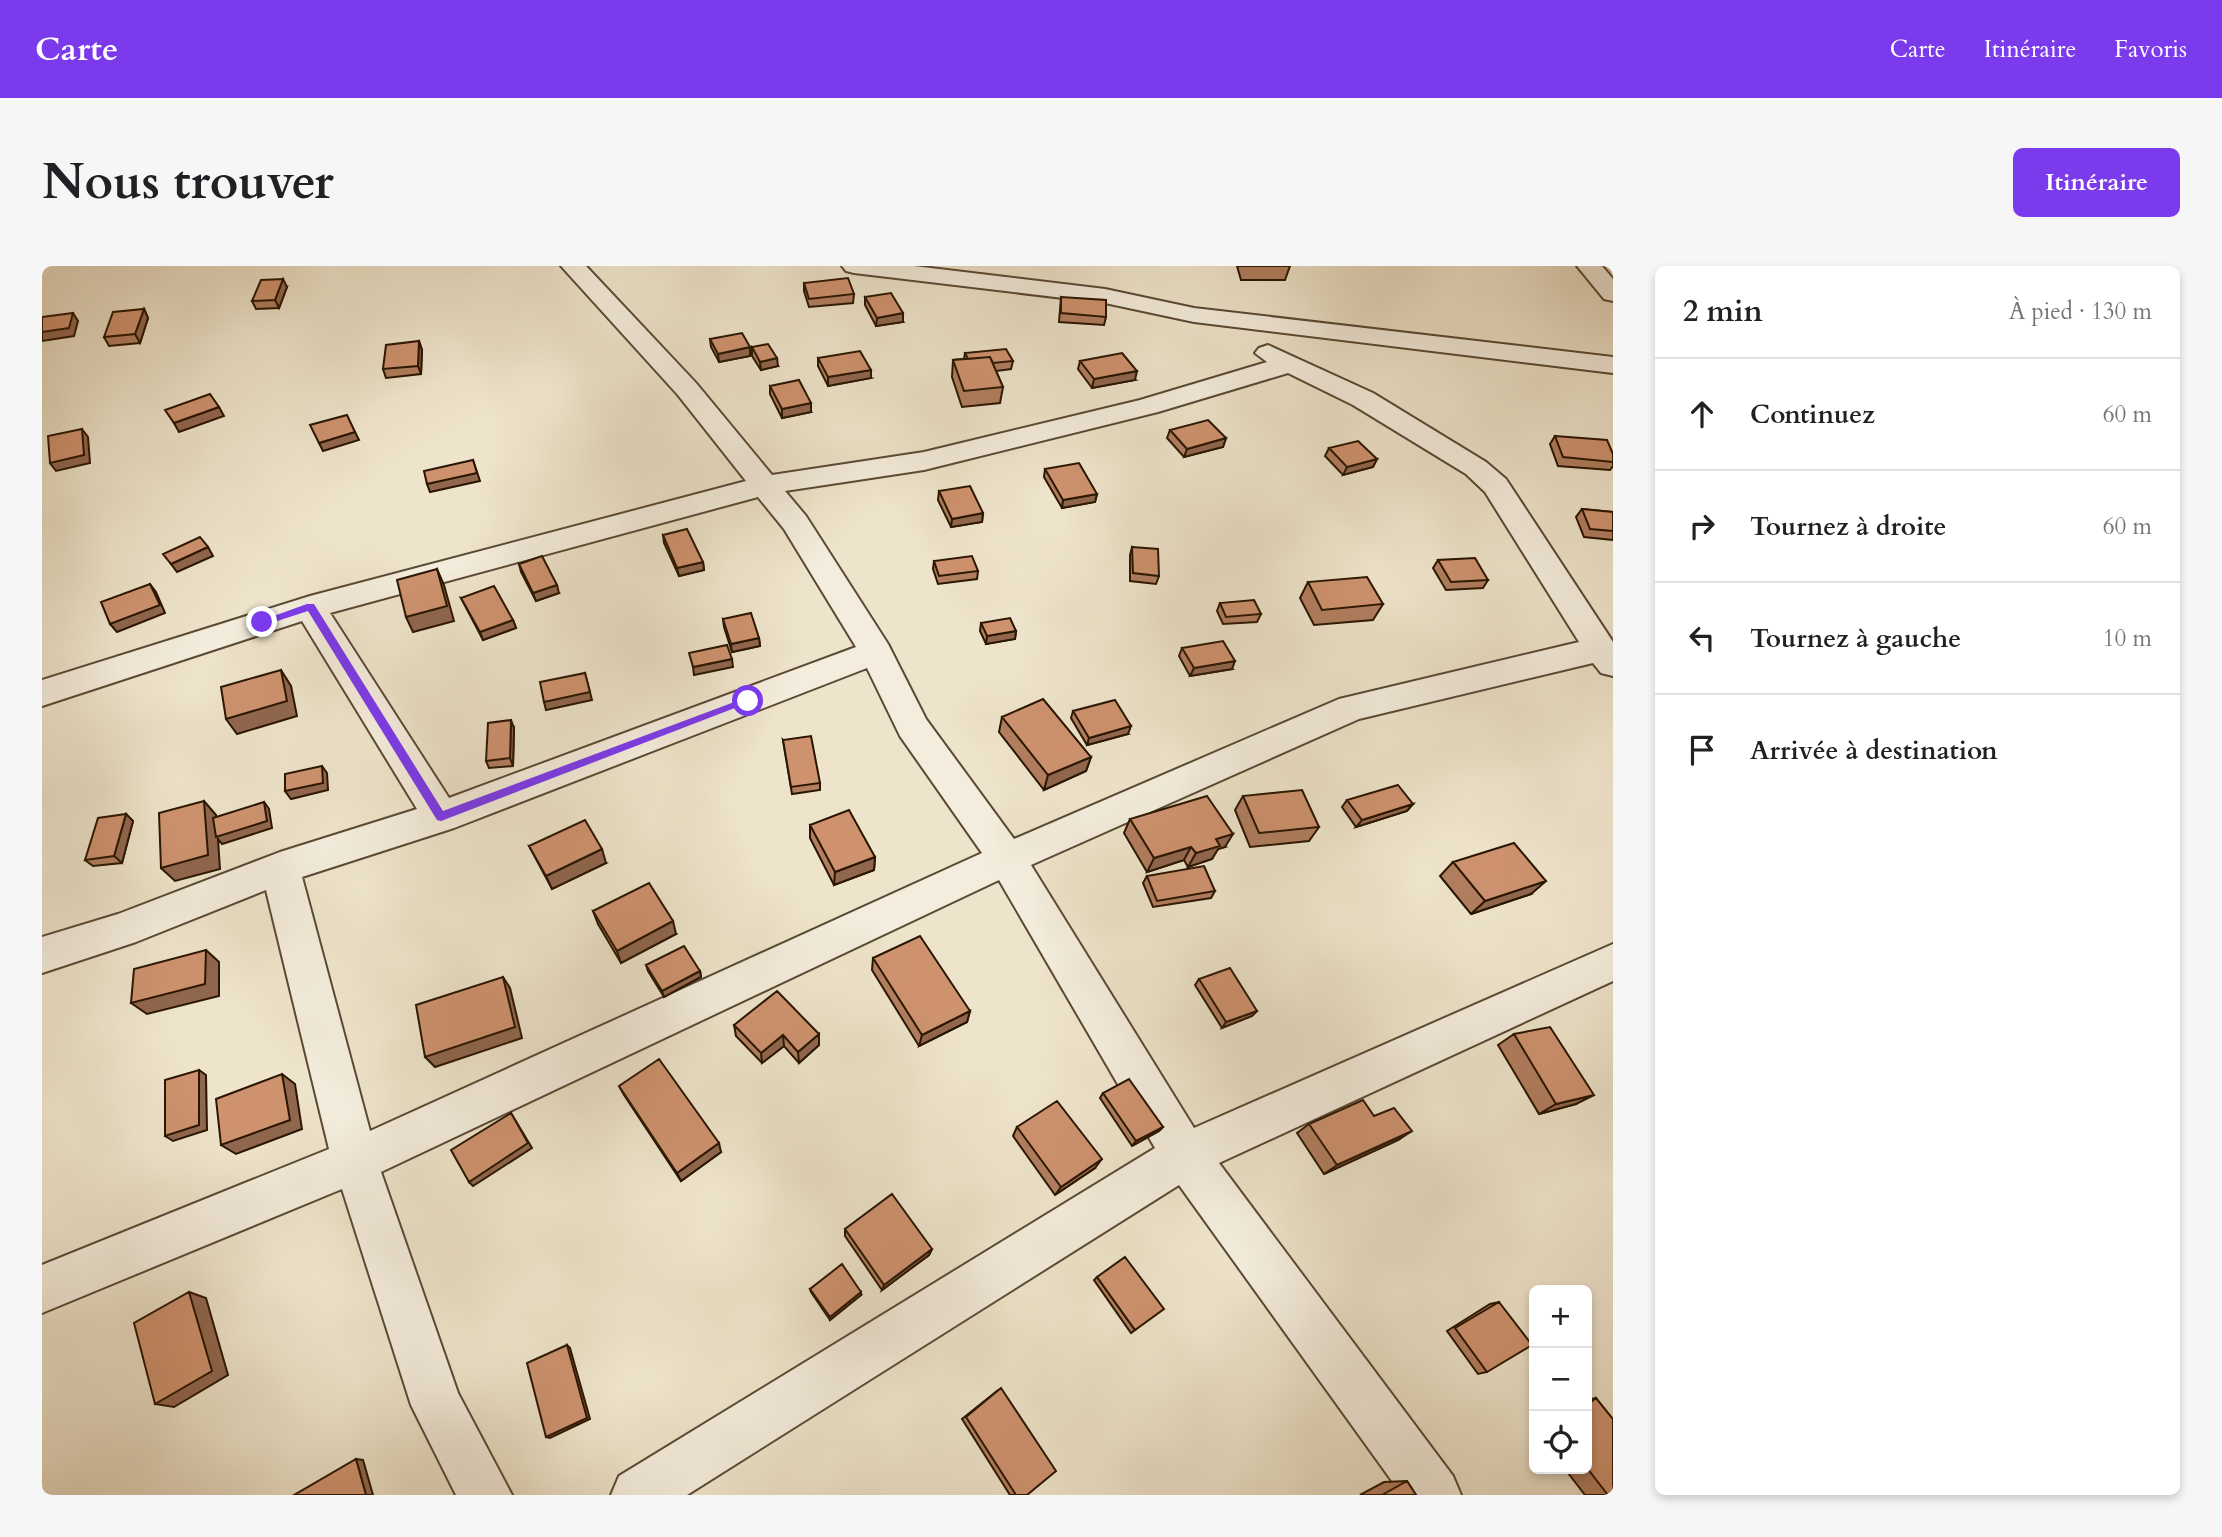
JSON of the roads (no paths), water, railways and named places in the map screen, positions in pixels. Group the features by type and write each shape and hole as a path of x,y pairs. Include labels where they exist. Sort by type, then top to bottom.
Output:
{"street":[{"path":"573,266 687,388 795,523 876,652 912,727 1007,859 1185,1155 1434,1495"},
{"path":"854,266 1105,296 1194,314 1613,365"},
{"path":"1589,266 1613,294"},
{"path":"1105,296 1111,272"},
{"path":"42,1289 355,1161 1007,859 1351,708 1607,656 1496,486 1476,468 1363,399 1194,314"},
{"path":"42,693 310,607 766,485 924,461 1148,406 1289,363"},
{"path":"310,607 441,817"},
{"path":"42,955 122,930 280,868 441,817 876,652"},
{"path":"280,868 355,1161 437,1405 485,1495"},
{"path":"638,1495 1185,1155 1613,962"}]}
